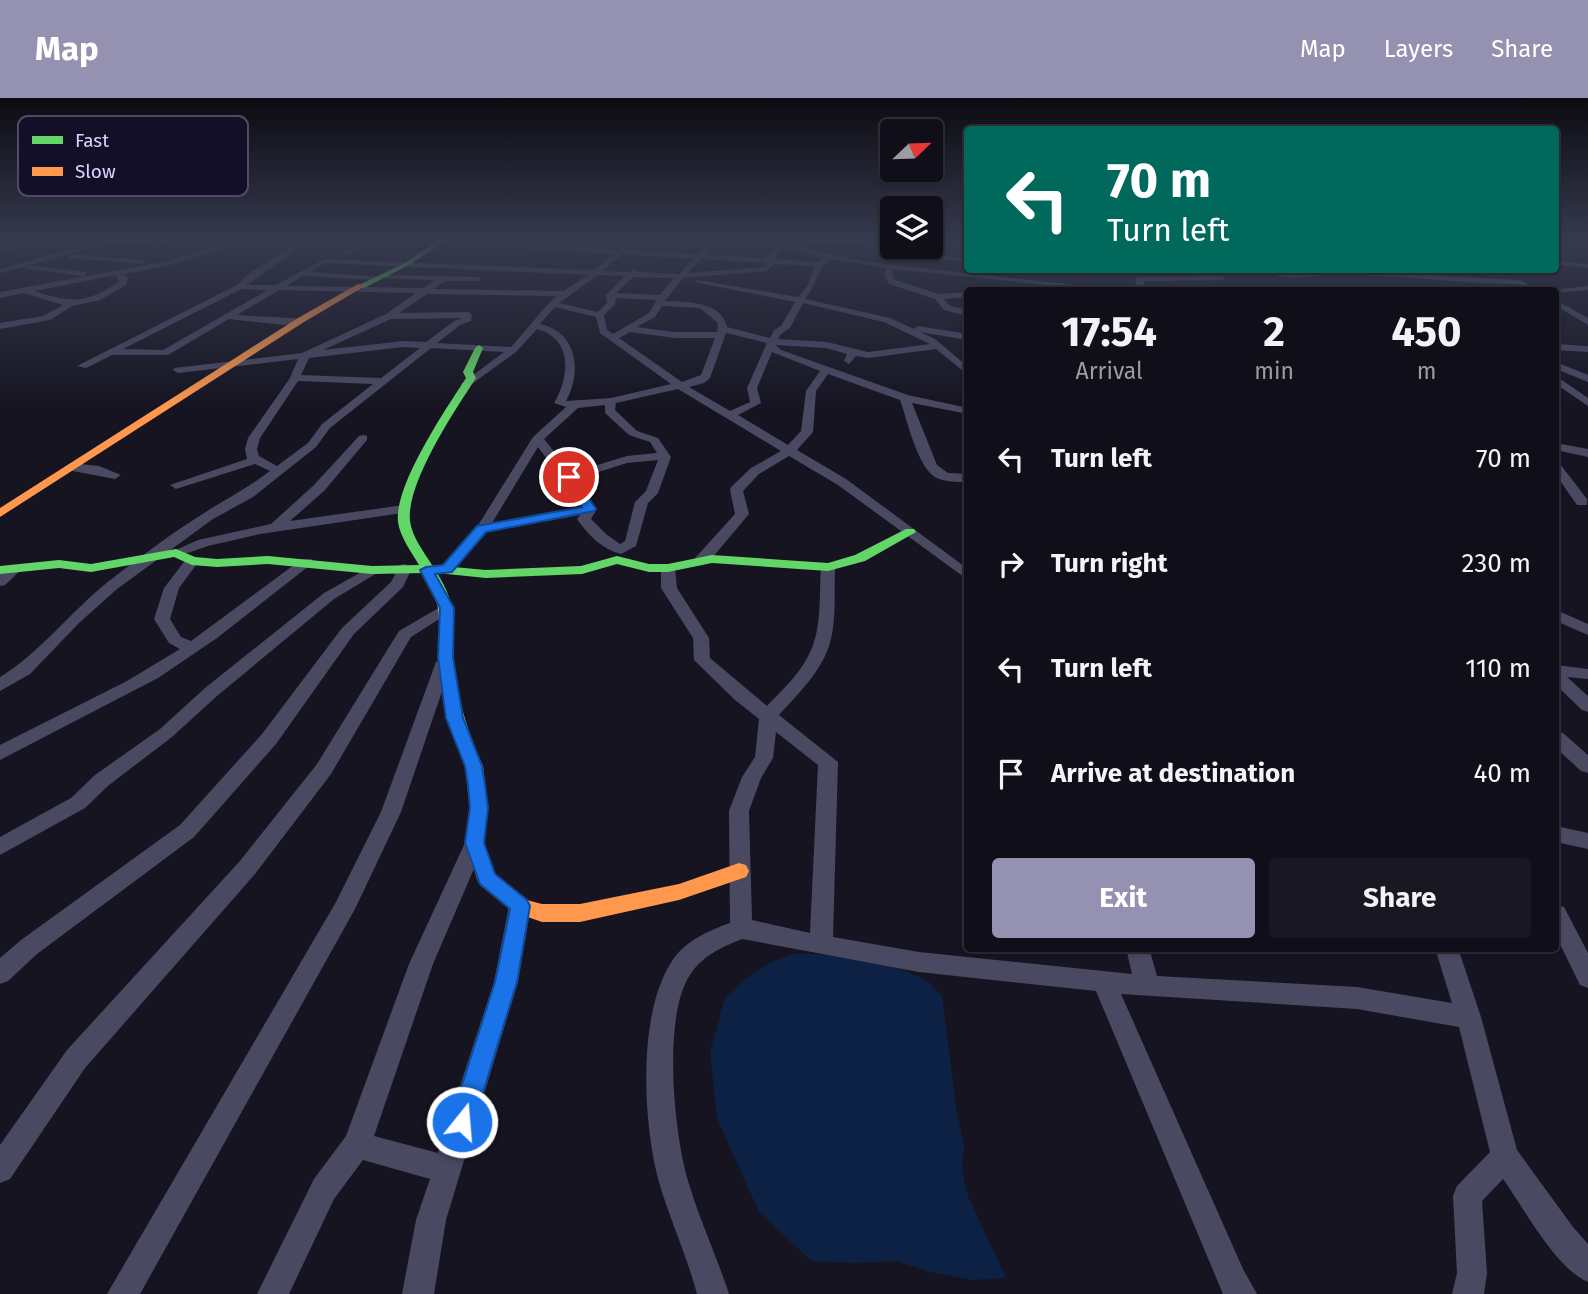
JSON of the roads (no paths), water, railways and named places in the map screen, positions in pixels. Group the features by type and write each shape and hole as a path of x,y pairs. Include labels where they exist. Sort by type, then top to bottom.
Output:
{"street":[{"path":"39,295 70,303 86,304 106,295"},
{"path":"82,366 224,295"},
{"path":"110,352 165,353 268,295"},
{"path":"0,513 238,363 301,320 335,300 360,295"},
{"path":"278,471 256,460 251,454 254,438 295,378 305,355 389,316 419,295"},
{"path":"485,304 495,295"},
{"path":"465,386 513,350 535,326 537,318 564,295"},
{"path":"600,315 611,303 611,295"},
{"path":"535,326 551,328 560,338 569,359 571,375 559,402 575,405 611,401 682,387 706,376 722,322 705,303 662,301 623,295"},
{"path":"614,338 652,315 667,295"},
{"path":"761,295 802,300 866,314 904,326 964,336"},
{"path":"730,415 756,404 752,388 765,357 774,344 777,332 785,328 806,295"},
{"path":"932,295 939,297 960,295"},
{"path":"939,297 947,307 964,312"},
{"path":"386,302 428,303"},
{"path":"0,326 45,318 61,311 70,303"},
{"path":"553,304 600,315"},
{"path":"1559,304 1586,318"},
{"path":"389,316 471,315"},
{"path":"273,1294 324,1189 357,1145 421,964 475,843 479,808 474,766 455,718 446,658 447,608 407,533 404,509 437,434 471,378 468,372 468,342 463,323 471,315"},
{"path":"0,685 24,670 72,620 112,586 186,530 248,494 312,445 326,426 380,381 471,315"},
{"path":"600,315 604,331 682,387 842,482 964,573"},
{"path":"1559,315 1586,318"},
{"path":"230,317 285,322 301,320"},
{"path":"904,326 937,346 964,369"},
{"path":"629,329 675,335 721,332 774,344 827,345 868,355 937,346"},
{"path":"1559,340 1570,346"},
{"path":"178,370 393,345 468,342 513,350"},
{"path":"774,344 778,352 828,372 905,398 964,410"},
{"path":"1559,347 1588,349"},
{"path":"590,509 584,519 617,554 649,568 668,568 701,559 715,550 723,535 742,514 736,490 755,471 790,450 807,432 811,391 828,372 848,363 852,353"},
{"path":"1559,366 1588,379"},
{"path":"295,378 380,381"},
{"path":"1559,381 1588,403"},
{"path":"905,398 933,469 944,477 964,478"},
{"path":"611,401 609,411 612,415 633,433 654,440 665,457"},
{"path":"447,569 482,529 537,439 575,405"},
{"path":"277,526 319,488 363,438"},
{"path":"537,439 569,477 590,509"},
{"path":"1559,448 1588,453"},
{"path":"569,477 591,473 604,466 636,458 665,457"},
{"path":"176,553 192,561 217,564 268,560 372,570 447,569 486,574 582,570 617,554 631,543 642,502 652,493 665,457"},
{"path":"176,485 256,460"},
{"path":"71,467 115,475"},
{"path":"1559,471 1581,502"},
{"path":"0,582 8,569 59,564 91,568 176,553 209,539 277,526 348,519 404,509"},
{"path":"482,529 590,509"},
{"path":"701,559 828,567 860,558 910,532"},
{"path":"191,648 175,640 162,619 172,588 192,561"},
{"path":"0,753 30,734 127,688 191,648 307,562"},
{"path":"741,929 739,811 752,777 764,758 768,716 804,677 820,649 824,631 828,567"},
{"path":"0,973 29,947 187,831 269,739 348,631 398,584 405,568"},
{"path":"668,568 669,588 701,638 702,660 719,678 828,762 821,944"},
{"path":"0,847 78,803 102,780 157,741 211,692 329,596 372,570"},
{"path":"0,1169 76,1059 247,867 324,769 405,634 447,608"},
{"path":"1559,616 1588,630"},
{"path":"123,1294 344,909 391,812 446,658"},
{"path":"1559,670 1588,674"},
{"path":"1559,679 1588,706"},
{"path":"1559,741 1588,766"},
{"path":"1559,835 1588,841"},
{"path":"475,843 487,879 520,906 542,913 580,913 679,892 739,871"},
{"path":"416,1292 431,1220 506,982 520,906"},
{"path":"1559,920 1588,977"},
{"path":"713,1294 670,1171 662,1128 666,1016 670,990 681,968 710,940 741,929 758,930 773,936 919,962 1148,986 1357,998 1469,1017"},
{"path":"1138,952 1148,986"},
{"path":"1447,952 1469,1017 1504,1157 1562,1238 1588,1267"},
{"path":"1104,982 1232,1280 1241,1294"},
{"path":"357,1145 447,1169"},
{"path":"1468,1294 1472,1273 1466,1196 1504,1157"}],"water":[{"path":"797,953 876,958 928,981 942,996 957,1112 964,1145 962,1169 968,1196 1006,1278 972,1280 930,1272 897,1261 811,1261 759,1212 717,1118 710,1052 725,998 743,982 735,986 773,961"}]}
